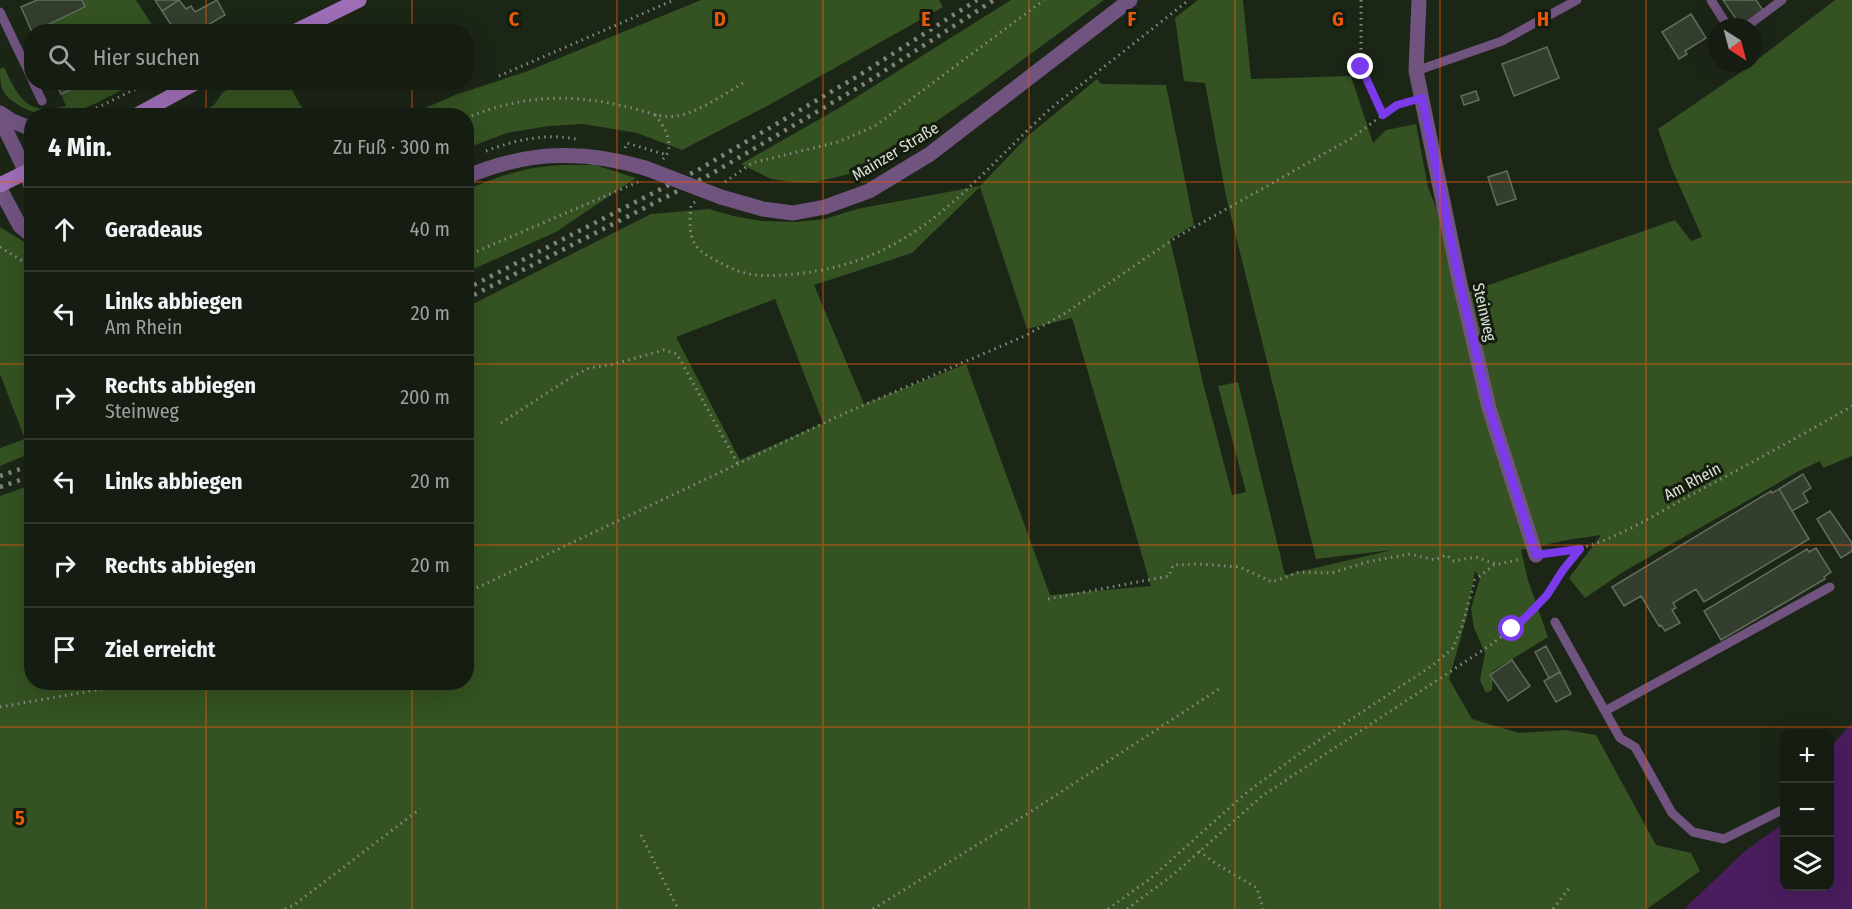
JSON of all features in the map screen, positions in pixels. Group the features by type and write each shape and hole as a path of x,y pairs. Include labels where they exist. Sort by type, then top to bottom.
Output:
{"main road":[{"path":"310,24 359,0"},
{"path":"150,108 182,90"},
{"path":"0,187 24,173"}],"street":[{"name":"Mainzer Straße","path":"474,174 505,163 553,155 586,155 606,157 649,169 763,209 793,213 825,207 869,191 930,154 1131,0"},
{"name":"Steinweg","path":"1419,0 1416,71 1460,284 1489,408 1536,555"},
{"path":"0,113 24,126"},
{"path":"0,118 24,161"},
{"path":"0,187 24,228"},
{"path":"0,219 24,230"}],"lane":[{"path":"1416,71 1502,41 1577,0"},
{"path":"1711,0 1722,18"},
{"path":"1758,18 1782,0"},
{"path":"0,12 24,63"},
{"path":"37,90 42,101"},
{"path":"1605,711 1830,587"},
{"path":"1555,622 1620,738 1635,747 1672,813 1693,832 1724,839 1780,811"}],"path":[{"path":"499,76 674,0"},
{"path":"719,192 752,163 838,142 875,126 1044,0"},
{"path":"699,199 691,205 689,222 692,241 703,255 737,271 766,277 816,272 864,260 911,235 955,202 1051,109 1189,0"},
{"path":"1361,0 1361,67 1383,115"},
{"path":"474,115 499,106 558,96 589,99 654,114 675,116 695,110 747,81"},
{"path":"96,108 134,90"},
{"path":"474,589 843,414 1027,335 1066,312 1175,238 1352,138 1397,105 1422,98"},
{"path":"474,253 636,183 667,155 669,148 664,125 654,114"},
{"path":"627,143 667,155"},
{"path":"0,247 24,262"},
{"path":"501,423 589,368 614,364 664,350 677,354 738,464"},
{"name":"Am Rhein","path":"1498,564 1536,555 1580,549 1659,512 1852,406"},
{"path":"1127,909 1173,875 1262,796 1512,629 1547,595 1580,549"},
{"path":"1047,599 1169,576 1173,566 1198,564 1240,567 1272,582 1299,572 1332,573 1368,562 1410,554 1435,560 1446,555 1454,561 1476,557 1498,564"},
{"path":"1108,909 1151,878 1246,793 1303,751 1433,665 1453,648 1475,580 1498,564"},
{"path":"873,909 1027,814 1222,687"},
{"path":"0,707 97,690"},
{"path":"285,909 294,905 420,809"},
{"path":"641,835 678,909"},
{"path":"1199,851 1257,888 1263,909"},
{"path":"1553,909 1570,888"}],"green space":[{"path":"82,0 136,0 151,24 49,24 85,8"},
{"path":"701,0 939,0 943,7 769,105 682,150 637,133 583,124 549,126 507,133 474,145 474,108 425,108 455,95 528,71"},
{"path":"1011,0 1104,0 912,138 849,174 812,183 793,182 771,179 741,164 839,108"},
{"path":"1198,0 1243,0 1251,79 1351,76 1373,143 1386,130 1416,124 1428,187 1469,292 1675,220 1691,241 1702,237 1672,169 1658,129 1741,72 1762,72 1762,56 1835,0 1852,0 1852,456 1823,468 1820,461 1799,471 1623,572 1585,598 1569,578 1601,535 1521,550 1528,580 1548,637 1493,671 1492,690 1486,693 1480,680 1485,653 1474,628 1471,608 1480,578 1475,571 1467,616 1449,679 1472,719 1519,733 1565,730 1596,735 1656,845 1691,853 1700,871 1647,909 0,909 0,496 24,487 24,690 474,690 474,303 651,214 709,209 762,221 796,222 825,219 857,209 980,186 1029,135 1097,79 1101,84 1166,85 1194,225 1170,239 1232,495 1246,492 1218,386 1238,382 1285,575 1392,550 1316,559 1226,196 1205,83 1184,81 1175,18","holes":["980,187 1027,329 1072,318 1151,586 1050,595 966,364 864,404 814,285 912,253","775,299 823,423 740,460 676,337"]},
{"path":"4,67 19,95 26,102 39,108 24,108 6,95 3,91 0,69"},
{"path":"70,90 122,90 85,108 57,108 66,106 61,94"},
{"path":"227,90 292,90 302,108 209,108"},
{"path":"595,165 636,178 556,232 474,269 474,187 514,173 537,168"},
{"path":"0,227 24,242 24,436 0,374"},
{"path":"24,439 24,456 0,466 0,448"}],"shaded area":[{"path":"1852,723 1852,909 1684,909 1745,851 1780,826 1780,891 1834,891 1834,743"}],"building":[{"path":"37,0 82,0 85,7 49,24 28,24 21,7"},
{"path":"155,0 179,0 162,11"},
{"path":"179,0 186,9 191,6 195,12 217,0 225,15 210,24 171,24 162,11"},
{"path":"1723,0 1756,0 1763,10 1752,18 1735,18"},
{"path":"1691,14 1706,38 1685,51 1687,54 1679,59 1662,32"},
{"path":"1547,47 1559,78 1514,96 1502,64"},
{"path":"1476,91 1479,100 1464,105 1461,96"},
{"path":"1507,171 1516,199 1497,205 1488,177"},
{"path":"1803,474 1811,488 1803,493 1808,502 1792,511 1779,489"},
{"path":"1779,489 1809,539 1704,602 1696,589 1673,603 1676,608 1672,610 1680,623 1665,631 1661,625 1659,626 1641,596 1624,606 1612,587 1771,491 1772,493"},
{"path":"1830,511 1852,543 1852,551 1841,558 1817,519"},
{"path":"1816,548 1831,572 1824,577 1825,579 1721,640 1704,611 1807,549 1809,552"},
{"path":"1546,646 1560,672 1549,678 1535,652"},
{"path":"1512,660 1530,686 1508,701 1490,675"},
{"path":"1560,672 1571,694 1556,702 1544,681"}],"railway":[{"path":"474,285 698,170 858,76 977,0"},
{"path":"474,295 711,174 864,84 994,0"},
{"path":"0,476 24,468"},
{"path":"0,487 24,479"}],"route":[{"path":"1361,67 1383,115 1397,105 1422,98 1460,284 1489,408 1536,555 1580,549 1547,595 1512,629"}]}
